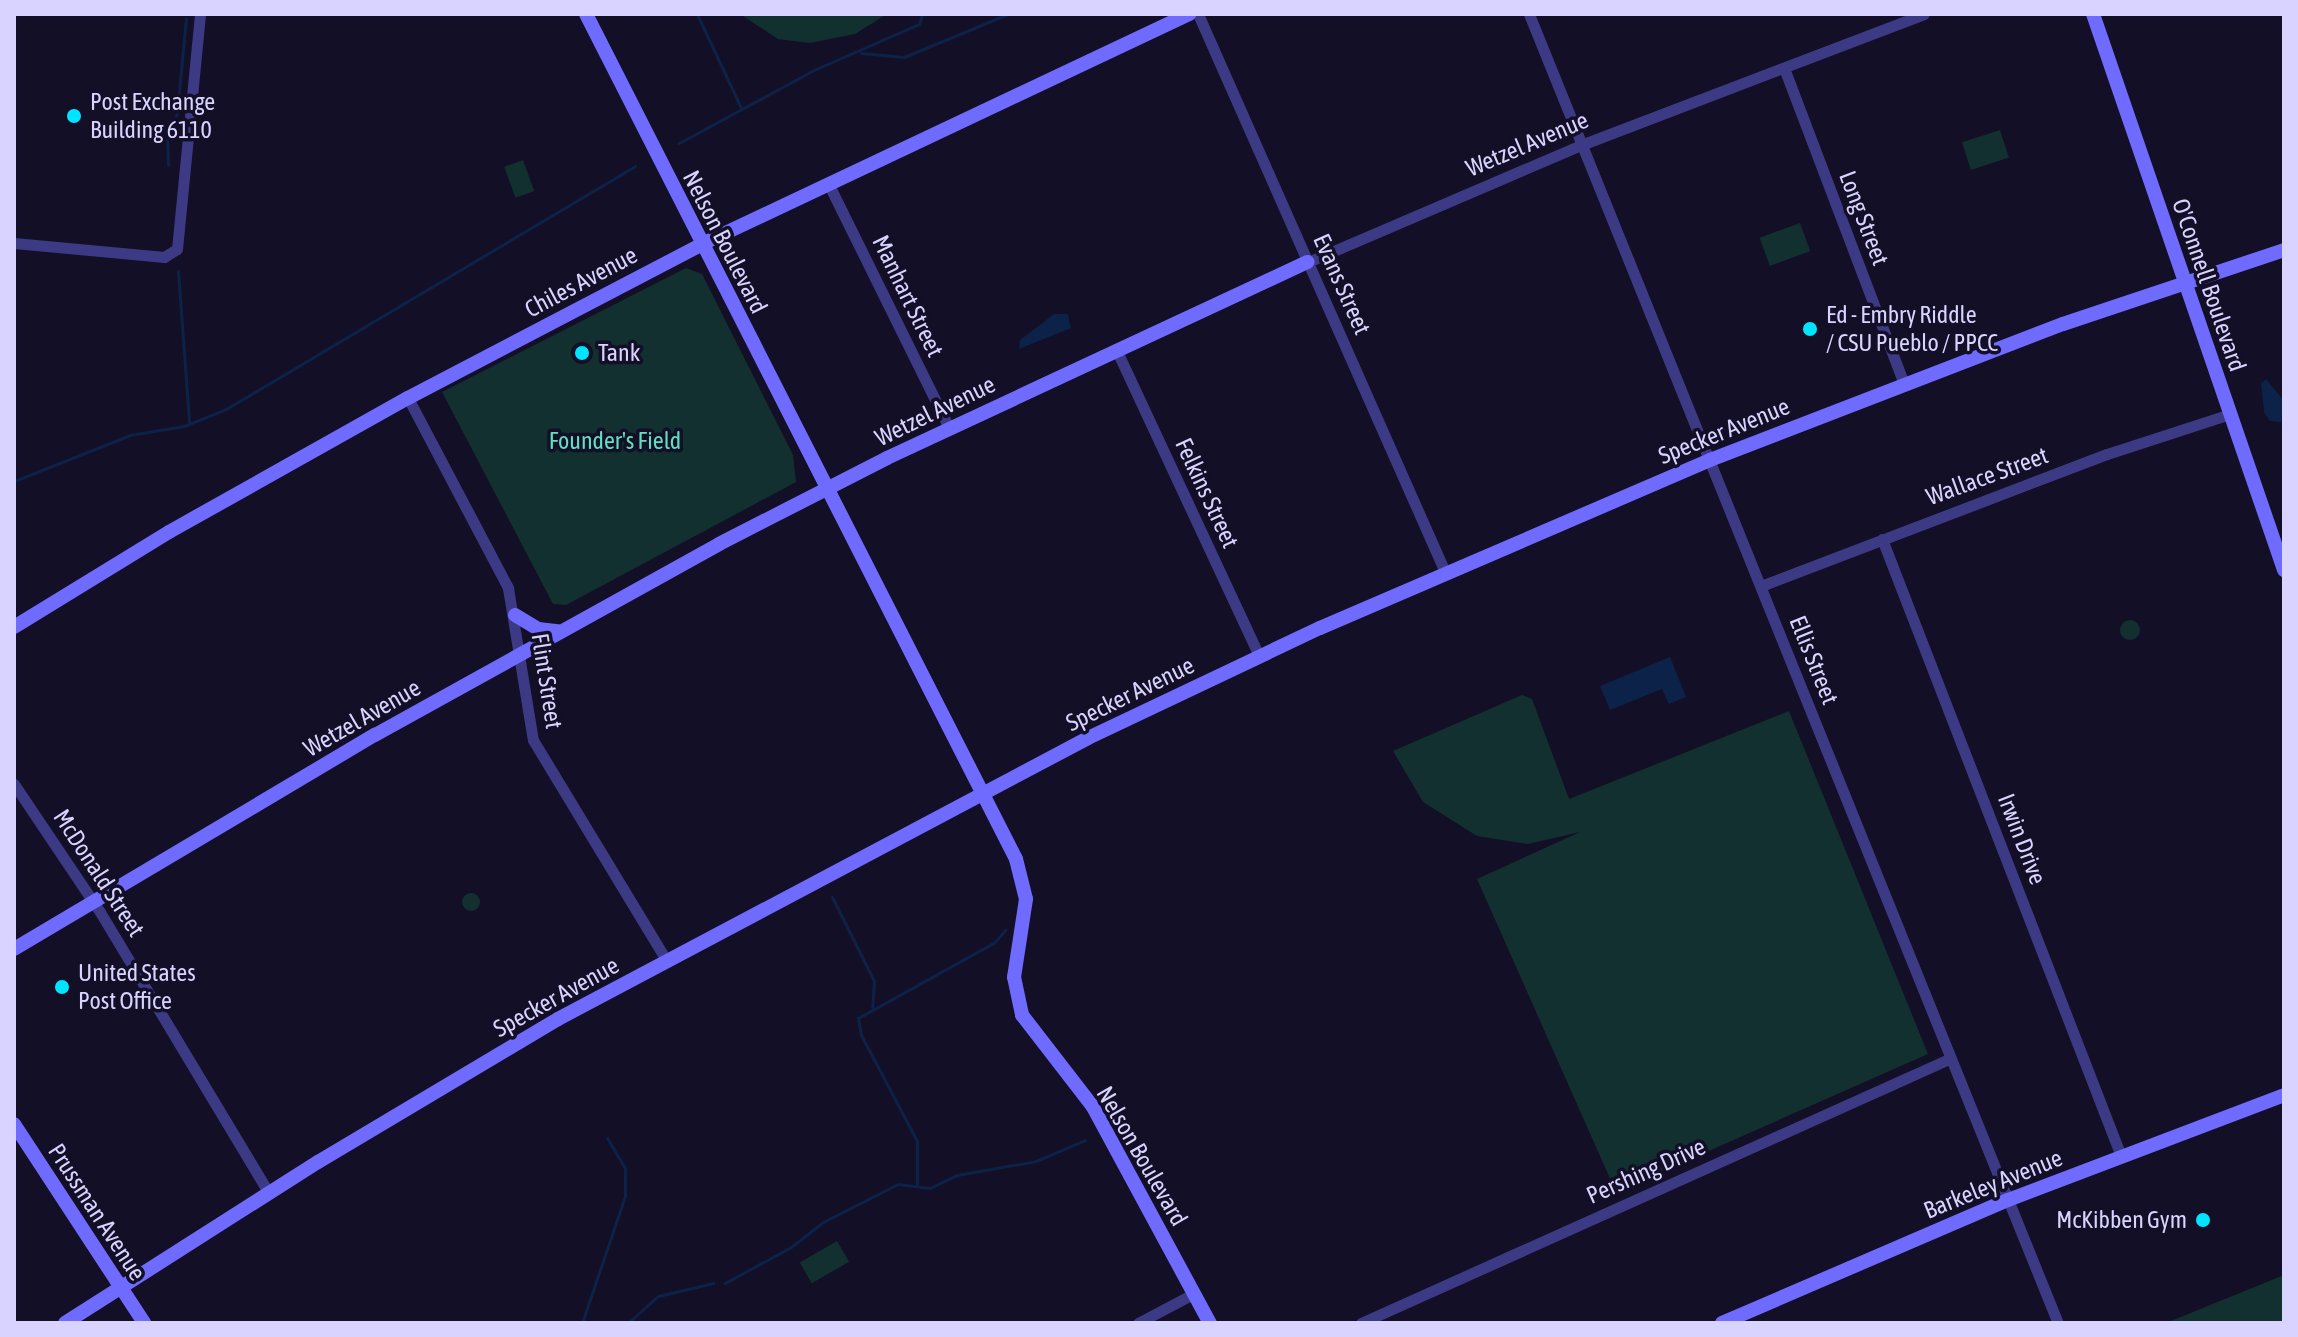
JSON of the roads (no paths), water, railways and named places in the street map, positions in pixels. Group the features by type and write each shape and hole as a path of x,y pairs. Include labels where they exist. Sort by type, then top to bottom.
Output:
{"street":[{"path":"14,243 164,257 177,249 200,14"},
{"name":"Nelson Boulevard","path":"586,14 1016,859 1025,888 1025,921 1014,977 1022,1015 1093,1107 1210,1323"},
{"name":"Chiles Avenue","path":"14,627 169,532 408,398 702,244 1189,14"},
{"name":"Evans Street","path":"1198,14 1445,572"},
{"name":"Ellis Street","path":"1529,14 2058,1323"},
{"name":"Wetzel Avenue","path":"14,949 519,652 826,489 949,428 1308,262 1581,145 1924,14"},
{"name":"O'Connell Boulevard","path":"2093,14 2284,570"},
{"name":"Long Street","path":"1784,68 1904,384"},
{"name":"Manhart Street","path":"828,183 949,428"},
{"name":"Specker Avenue","path":"65,1323 269,1193 666,960 980,792 1259,656 1445,572 1710,460 1904,384 2284,250"},
{"name":"Felkins Street","path":"1116,349 1259,656"},
{"name":"Flint Street","path":"408,398 498,565 515,615 533,740 666,960"},
{"name":"Wallace Street","path":"1761,586 1882,539 2230,414"},
{"name":"Irwin Drive","path":"1882,539 2121,1156"},
{"path":"515,615 538,629 558,631"},
{"name":"McDonald Street","path":"14,784 91,902 269,1193"},
{"name":"Pershing Drive","path":"1361,1323 1949,1059"},
{"name":"Barkeley Avenue","path":"1722,1323 2008,1200 2284,1095"},
{"name":"Prussman Avenue","path":"14,1124 144,1323"},
{"path":"1138,1323 1195,1293"}],"water":[{"path":"1054,314 1068,314 1071,328 1019,349 1020,340"},
{"path":"2266,379 2284,401 2281,422 2270,421 2264,412 2261,383"},
{"path":"1670,657 1686,697 1669,704 1662,689 1610,710 1600,686"}],"waterway":[{"path":"697,14 741,108"},
{"path":"679,143 816,69 919,24 922,14"},
{"path":"861,53 904,57 1008,14"},
{"path":"168,165 167,137 177,113 186,18"},
{"path":"14,481 130,435 184,426 226,409 635,166"},
{"path":"178,271 189,422"},
{"path":"832,897 874,981 872,1007"},
{"path":"917,1185 917,1141 861,1035 858,1018 995,942 1005,930"},
{"path":"582,1323 625,1196 625,1168 607,1138"},
{"path":"725,1283 791,1247 823,1222 898,1184 930,1188 957,1175 1036,1161 1085,1140"},
{"path":"628,1323 658,1296 714,1283"}],"place":[{"name":"Post Exchange Building 6110","path":"74,116"},
{"name":"Ed - Embry Riddle / CSU Pueblo / PPCC","path":"1810,329"},
{"name":"Tank","path":"582,353"},
{"name":"United States Post Office","path":"62,987"},
{"name":"McKibben Gym","path":"2203,1220"}],"park label":[{"name":"Founder's Field","path":"615,441"}]}
